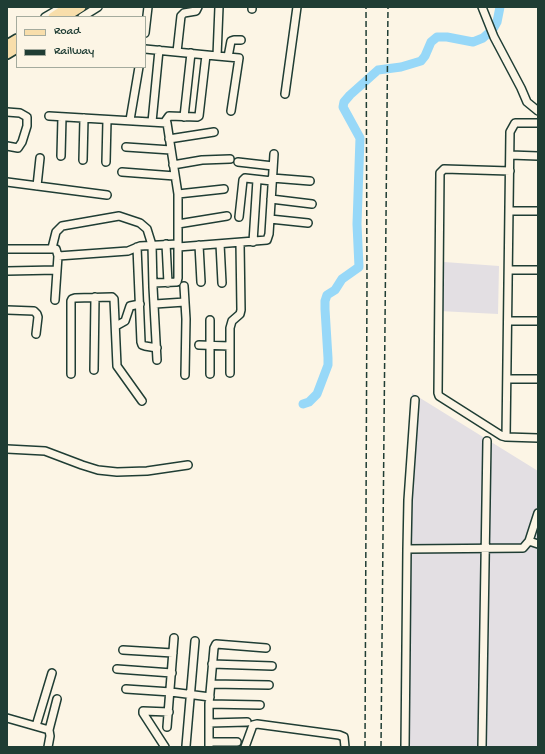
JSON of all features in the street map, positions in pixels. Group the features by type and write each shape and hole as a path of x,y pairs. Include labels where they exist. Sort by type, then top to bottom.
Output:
{"main road":[{"path":"54,16 68,7"},
{"path":"68,16 80,11"}],"street":[{"path":"47,16 62,7"},
{"path":"80,11 98,7"},
{"path":"146,24 148,7"},
{"path":"177,52 181,16 184,13 196,11 198,7"},
{"path":"217,56 219,7"},
{"path":"285,94 297,7"},
{"path":"482,7 494,37 527,102 538,111"},
{"path":"11,48 16,36"},
{"path":"228,57 231,41 241,40"},
{"path":"146,49 239,58 232,111"},
{"path":"152,122 159,50"},
{"path":"184,117 191,53"},
{"path":"164,122 169,116 199,116 206,55"},
{"path":"130,120 139,68"},
{"path":"7,112 20,113 27,117 27,126 22,142 18,148 7,146"},
{"path":"49,116 167,123 178,194 178,280 176,282 168,283 153,283"},
{"path":"61,156 62,117"},
{"path":"83,160 84,118"},
{"path":"106,162 107,120"},
{"path":"506,437 510,132 515,123 538,123"},
{"path":"169,139 214,132"},
{"path":"126,147 171,150"},
{"path":"58,256 128,251 137,247 166,244 199,245 262,242 268,238 274,154"},
{"path":"510,156 538,156"},
{"path":"37,186 40,158"},
{"path":"173,165 202,160 230,159"},
{"path":"238,162 273,166"},
{"path":"510,171 444,169 440,173 438,393 439,396 502,436 538,438"},
{"path":"122,172 175,176"},
{"path":"239,217 243,180 245,178 257,180 272,179 310,181"},
{"path":"253,242 257,180"},
{"path":"7,182 107,195"},
{"path":"178,194 224,189"},
{"path":"271,199 312,204"},
{"path":"510,211 538,211"},
{"path":"52,248 56,232 62,226 119,216 140,223 147,229 152,245 157,360"},
{"path":"178,224 227,216"},
{"path":"270,220 308,223"},
{"path":"230,373 231,324 238,318 241,310 240,243"},
{"path":"166,244 168,283"},
{"path":"220,244 222,282"},
{"path":"199,245 201,282"},
{"path":"137,247 142,345 157,348"},
{"path":"7,249 56,249 58,256 55,300"},
{"path":"7,271 57,270"},
{"path":"509,270 538,270"},
{"path":"184,286 186,319 185,375"},
{"path":"71,374 71,301 75,298 110,296 114,299 117,366 142,400"},
{"path":"94,370 95,297"},
{"path":"116,326 125,321 130,306 140,302 185,302"},
{"path":"7,310 34,311 38,317 36,334"},
{"path":"210,320 210,374"},
{"path":"508,321 538,321"},
{"path":"199,345 230,346"},
{"path":"507,379 538,379"},
{"path":"405,747 408,500 415,400"},
{"path":"482,747 487,441"},
{"path":"7,449 45,451 98,470 116,472 147,471 188,464"},
{"path":"407,549 523,548 529,541 538,513"},
{"path":"529,541 538,544"},
{"path":"168,727 174,638"},
{"path":"186,746 195,641"},
{"path":"237,742 209,745 210,700 214,648 216,644 266,648"},
{"path":"123,650 173,653"},
{"path":"212,664 272,666"},
{"path":"117,669 172,673"},
{"path":"36,726 52,673"},
{"path":"211,684 269,685"},
{"path":"126,689 190,694 210,700 260,705"},
{"path":"48,747 50,736 49,730 57,699"},
{"path":"165,747 142,711 169,712"},
{"path":"7,718 49,730"},
{"path":"209,723 247,722"},
{"path":"247,747 253,725 257,724 339,734 344,737 345,747"}],"shaded area":[{"path":"444,262 499,266 498,314 439,311"},
{"path":"412,393 538,471 538,747 409,747"}],"waterway":[{"path":"303,404 309,402 317,394 328,365 325,309 327,295 335,290 342,279 359,267 357,224 360,138 343,107 344,102 378,70 401,67 421,61 425,56 431,42 437,37 447,37 473,42 483,38 493,29 497,22 500,7"}],"railway":[{"path":"365,747 367,282 366,7"},
{"path":"381,747 388,7"}]}
